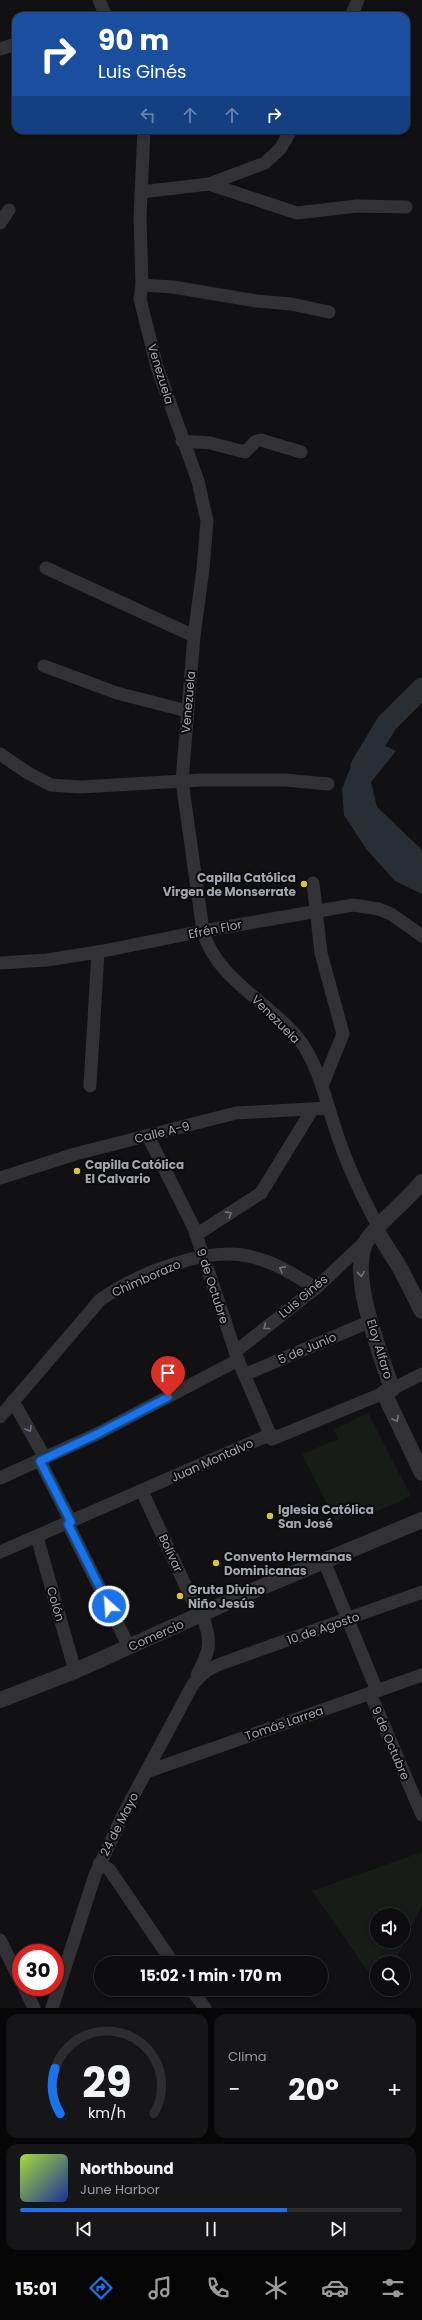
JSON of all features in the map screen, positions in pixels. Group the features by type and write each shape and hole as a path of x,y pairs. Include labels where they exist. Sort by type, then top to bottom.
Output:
{"street":[{"path":"99,0 104,12"},
{"path":"353,12 358,0"},
{"path":"0,49 12,45"},
{"name":"Venezuela","path":"144,134 141,192 142,285 140,299 157,367 182,441 198,481 208,521 204,569 194,636 182,782 206,944 218,963 282,1021 299,1040 322,1086 355,1183 375,1232 398,1263 422,1311"},
{"path":"141,192 210,184 265,163 280,149 289,134"},
{"path":"210,184 297,213 357,206 406,207"},
{"path":"0,223 9,210"},
{"path":"142,285 180,288 257,301 291,304 329,312"},
{"path":"182,441 210,443 246,452 256,441 261,440 301,452"},
{"path":"46,568 194,636"},
{"path":"44,666 117,693 187,711"},
{"path":"0,754 28,773 51,785 80,787 201,780 285,780 328,784"},
{"path":"314,883 315,910 321,953 342,1034 322,1086"},
{"name":"Efrén Flor","path":"0,963 47,960 98,952 315,910 353,905 379,909 391,914 422,936"},
{"path":"90,1086 98,952"},
{"name":"Calle A-9","path":"0,1178 75,1154 236,1113 329,1108"},
{"path":"175,1263 190,1247 195,1232 261,1193 312,1110"},
{"path":"288,1111 305,1122"},
{"name":"9 de Octubre","path":"148,1136 195,1232 202,1257 236,1356 271,1436"},
{"name":"Eloy Alfaro","path":"422,1182 375,1232 361,1253 360,1269 388,1391 422,1473"},
{"name":"Luis Ginés","path":"0,1478 97,1434 236,1356 316,1288 375,1232"},
{"name":"Chimborazo","path":"0,1417 100,1300 116,1290 175,1263 227,1253 254,1257 279,1267 316,1288"},
{"name":"5 de Junio","path":"244,1375 371,1321"},
{"name":"Juan Montalvo","path":"0,1552 271,1436 388,1391 422,1374"},
{"path":"13,1401 42,1459 70,1523 129,1647"},
{"name":"Bolívar","path":"142,1491 223,1663"},
{"name":"Comercio","path":"0,1700 75,1671 324,1561 422,1520"},
{"name":"Colón","path":"37,1537 75,1671"},
{"name":"9 de Octubre","path":"324,1561 348,1619 373,1692 422,1815"},
{"name":"10 de Agosto","path":"223,1663 422,1592"},
{"path":"192,1686 206,1659 210,1645 209,1633 201,1615"},
{"name":"24 de Mayo","path":"52,2008 99,1864 192,1686 204,1672 223,1663"},
{"name":"Tomás Larrea","path":"146,1772 422,1675"},
{"path":"157,1752 177,1761"},
{"path":"99,1864 109,1870 168,1956"},
{"path":"0,1940 12,1964"},
{"path":"28,1996 34,2008"},
{"path":"196,1996 205,2008"}],"shaded area":[{"path":"367,737 396,751 371,782 377,807 422,850 422,894 395,881 367,850 344,815 342,789 355,756"},
{"path":"368,1413 411,1496 376,1512 371,1503 336,1521 302,1454 338,1439 334,1430"},
{"path":"422,1852 422,1904 410,1930 410,1908 370,1908 370,1948 402,1948 398,1956 370,1956 370,1974 312,1891"}],"waterway":[{"path":"361,766 387,723 422,688"}],"place":[{"name":"Capilla Católica Virgen de Monserrate","path":"304,884"},
{"name":"Capilla Católica El Calvario","path":"77,1171"},
{"name":"Iglesia Católica San José","path":"270,1516"},
{"name":"Convento Hermanas Dominicanas","path":"216,1563"},
{"name":"Gruta Divino Niño Jesús","path":"180,1596"}],"route":[{"path":"109,1606 68,1524 71,1522 40,1461 126,1420 168,1397"}]}
